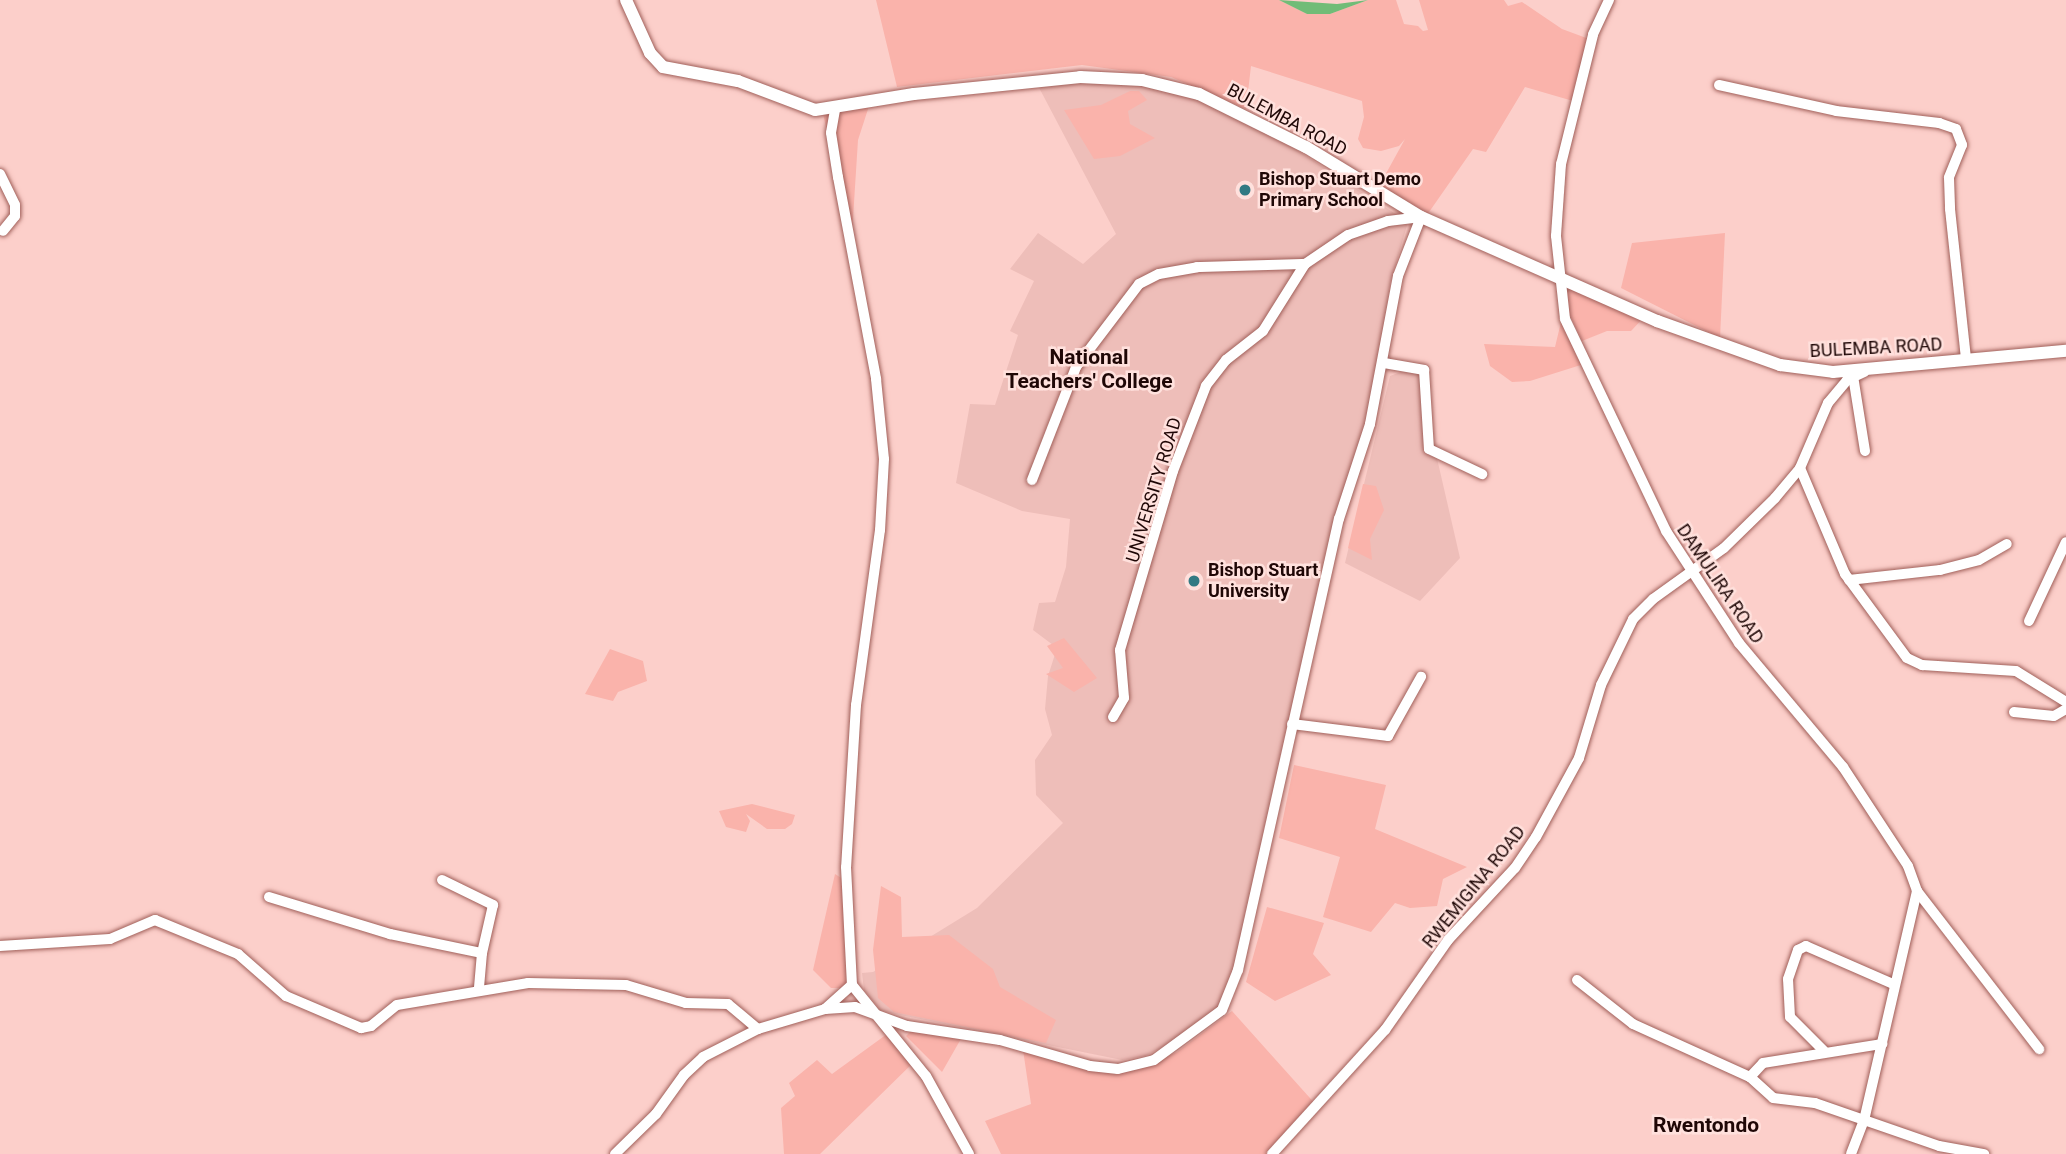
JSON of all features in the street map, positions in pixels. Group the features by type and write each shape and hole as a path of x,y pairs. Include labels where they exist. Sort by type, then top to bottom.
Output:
{"main road":[{"name":"BULEMBA ROAD","path":"626,0 650,53 663,67 738,81 808,108 835,110 914,94 1080,77 1169,85 1266,125 1421,217 1752,358 1804,370 1871,369 2066,351"}],"street":[{"name":"DAMULIRA ROAD","path":"1609,0 1593,35 1561,164 1556,236 1563,278 1559,292 1562,309 1579,352 1666,531 1747,653 1843,767 1908,866 1917,891 2039,1049"},
{"path":"1719,85 1836,111 1939,123 1956,129 1962,145 1949,178 1950,209 1966,359"},
{"path":"835,110 831,134 876,379 884,459 880,530 856,705 846,867 852,985 926,1076 969,1154"},
{"path":"0,174 15,205 15,216 4,231"},
{"path":"615,1154 656,1114 692,1066 758,1029 825,1009 846,1006 872,1011 906,1027 1000,1040 1101,1068 1154,1060 1215,1018 1233,986 1339,519 1384,363 1398,276 1421,217"},
{"name":"UNIVERSITY ROAD","path":"1113,717 1124,698 1120,650 1200,397 1226,360 1263,331 1305,264 1348,235 1388,221 1421,217"},
{"path":"1032,480 1076,367 1139,284 1159,274 1197,267 1305,264"},
{"path":"1384,363 1424,370 1429,449 1482,474"},
{"name":"RWEMIGINA ROAD","path":"1272,1154 1385,1030 1448,940 1515,868 1571,775 1626,629 1653,599 1694,571 1751,522 1800,468 1828,403 1853,376 1871,369"},
{"path":"1853,376 1865,451"},
{"path":"1800,468 1849,580 1893,643 1913,662 2016,671 2066,702"},
{"path":"2029,621 2066,542"},
{"path":"1849,580 1940,570 1979,561 2007,544"},
{"path":"1292,724 1388,736 1421,677"},
{"path":"2014,712 2054,716 2066,709"},
{"path":"442,880 493,905 482,953 479,989"},
{"path":"1851,1154 1864,1120 1893,984 1917,891"},
{"path":"269,897 390,934 482,953"},
{"path":"0,946 110,939 155,920 238,954 286,996 361,1027 371,1026 397,1005 528,982 626,985 686,1003 728,1004 758,1029"},
{"path":"1824,1051 1790,1017 1788,979 1798,950 1806,946 1893,984"},
{"path":"1577,980 1633,1024 1750,1077 1773,1098 1815,1103 1939,1146 1984,1154"},
{"path":"825,1009 852,985"},
{"path":"1750,1077 1763,1063 1824,1051 1882,1044"}],"shaded area":[{"path":"876,0 1279,0 1307,14 1330,14 1368,0 1396,0 1404,24 1418,26 1423,31 1428,30 1419,0 1504,0 1508,6 1522,2 1562,29 1589,39 1573,101 1525,87 1486,152 1473,149 1427,215 1378,188 1405,139 1399,146 1381,151 1363,148 1358,139 1364,117 1362,101 1251,66 1246,109 1171,77 1082,65 897,87"},
{"path":"1279,0 1337,4 1368,0 1330,14 1307,14"},
{"name":"Bishop Stuart University","path":"1035,80 1161,84 1214,105 1292,147 1408,222 1390,284 1380,363 1233,983 1219,1007 1192,1032 1145,1056 1122,1060 881,1011 864,990 862,973 873,972 977,908 1063,823 1036,795 1035,760 1052,735 1045,709 1048,676 1057,648 1033,630 1039,603 1055,602 1066,567 1070,519 1022,511 956,483 970,404 995,405 1018,335 1010,331 1034,281 1010,269 1038,233 1083,264 1116,234"},
{"path":"1130,91 1139,91 1147,100 1128,111 1130,124 1155,138 1120,156 1094,159 1064,110 1101,105"},
{"path":"870,103 858,140 852,234 823,114"},
{"path":"1725,233 1720,338 1621,288 1632,243"},
{"path":"1566,281 1646,315 1631,331 1607,331 1582,341 1569,313"},
{"path":"1562,318 1584,364 1530,381 1512,382 1490,366 1484,344 1555,347"},
{"path":"1406,370 1428,375 1433,441 1460,558 1420,601 1345,563 1390,376"},
{"path":"1363,484 1376,486 1384,510 1370,539 1372,560 1348,548"},
{"path":"1064,638 1097,678 1074,692 1046,674 1063,668 1047,646"},
{"path":"610,649 643,661 647,681 618,692 613,701 585,694"},
{"path":"1294,765 1386,785 1375,829 1467,867 1443,879 1437,906 1410,908 1395,903 1371,932 1323,917 1340,857 1279,838"},
{"path":"752,804 795,815 792,824 785,829 767,829 746,814 750,821 746,832 726,827 719,811"},
{"path":"835,874 846,881 856,979 846,988 831,988 813,970"},
{"path":"881,886 901,897 902,937 949,935 993,969 1000,987 1056,1020 1046,1043 894,1012 878,998 873,950"},
{"path":"1267,907 1324,923 1313,954 1331,975 1275,1001 1246,982"},
{"path":"1232,1011 1318,1107 1276,1154 1001,1154 985,1121 1031,1104 1022,1043 1092,1065 1147,1065 1177,1052"},
{"path":"894,1029 918,1058 820,1154 784,1154 781,1108 795,1096 789,1083 817,1060 832,1074"},
{"path":"912,1030 962,1037 942,1072 906,1036"}],"place":[{"name":"Bishop Stuart Demo Primary School","path":"1245,190"},
{"name":"Bishop Stuart University","path":"1194,581"}],"district":[{"name":"National Teachers' College","path":"1089,369"},
{"name":"Rwentondo","path":"1706,1125"}]}
